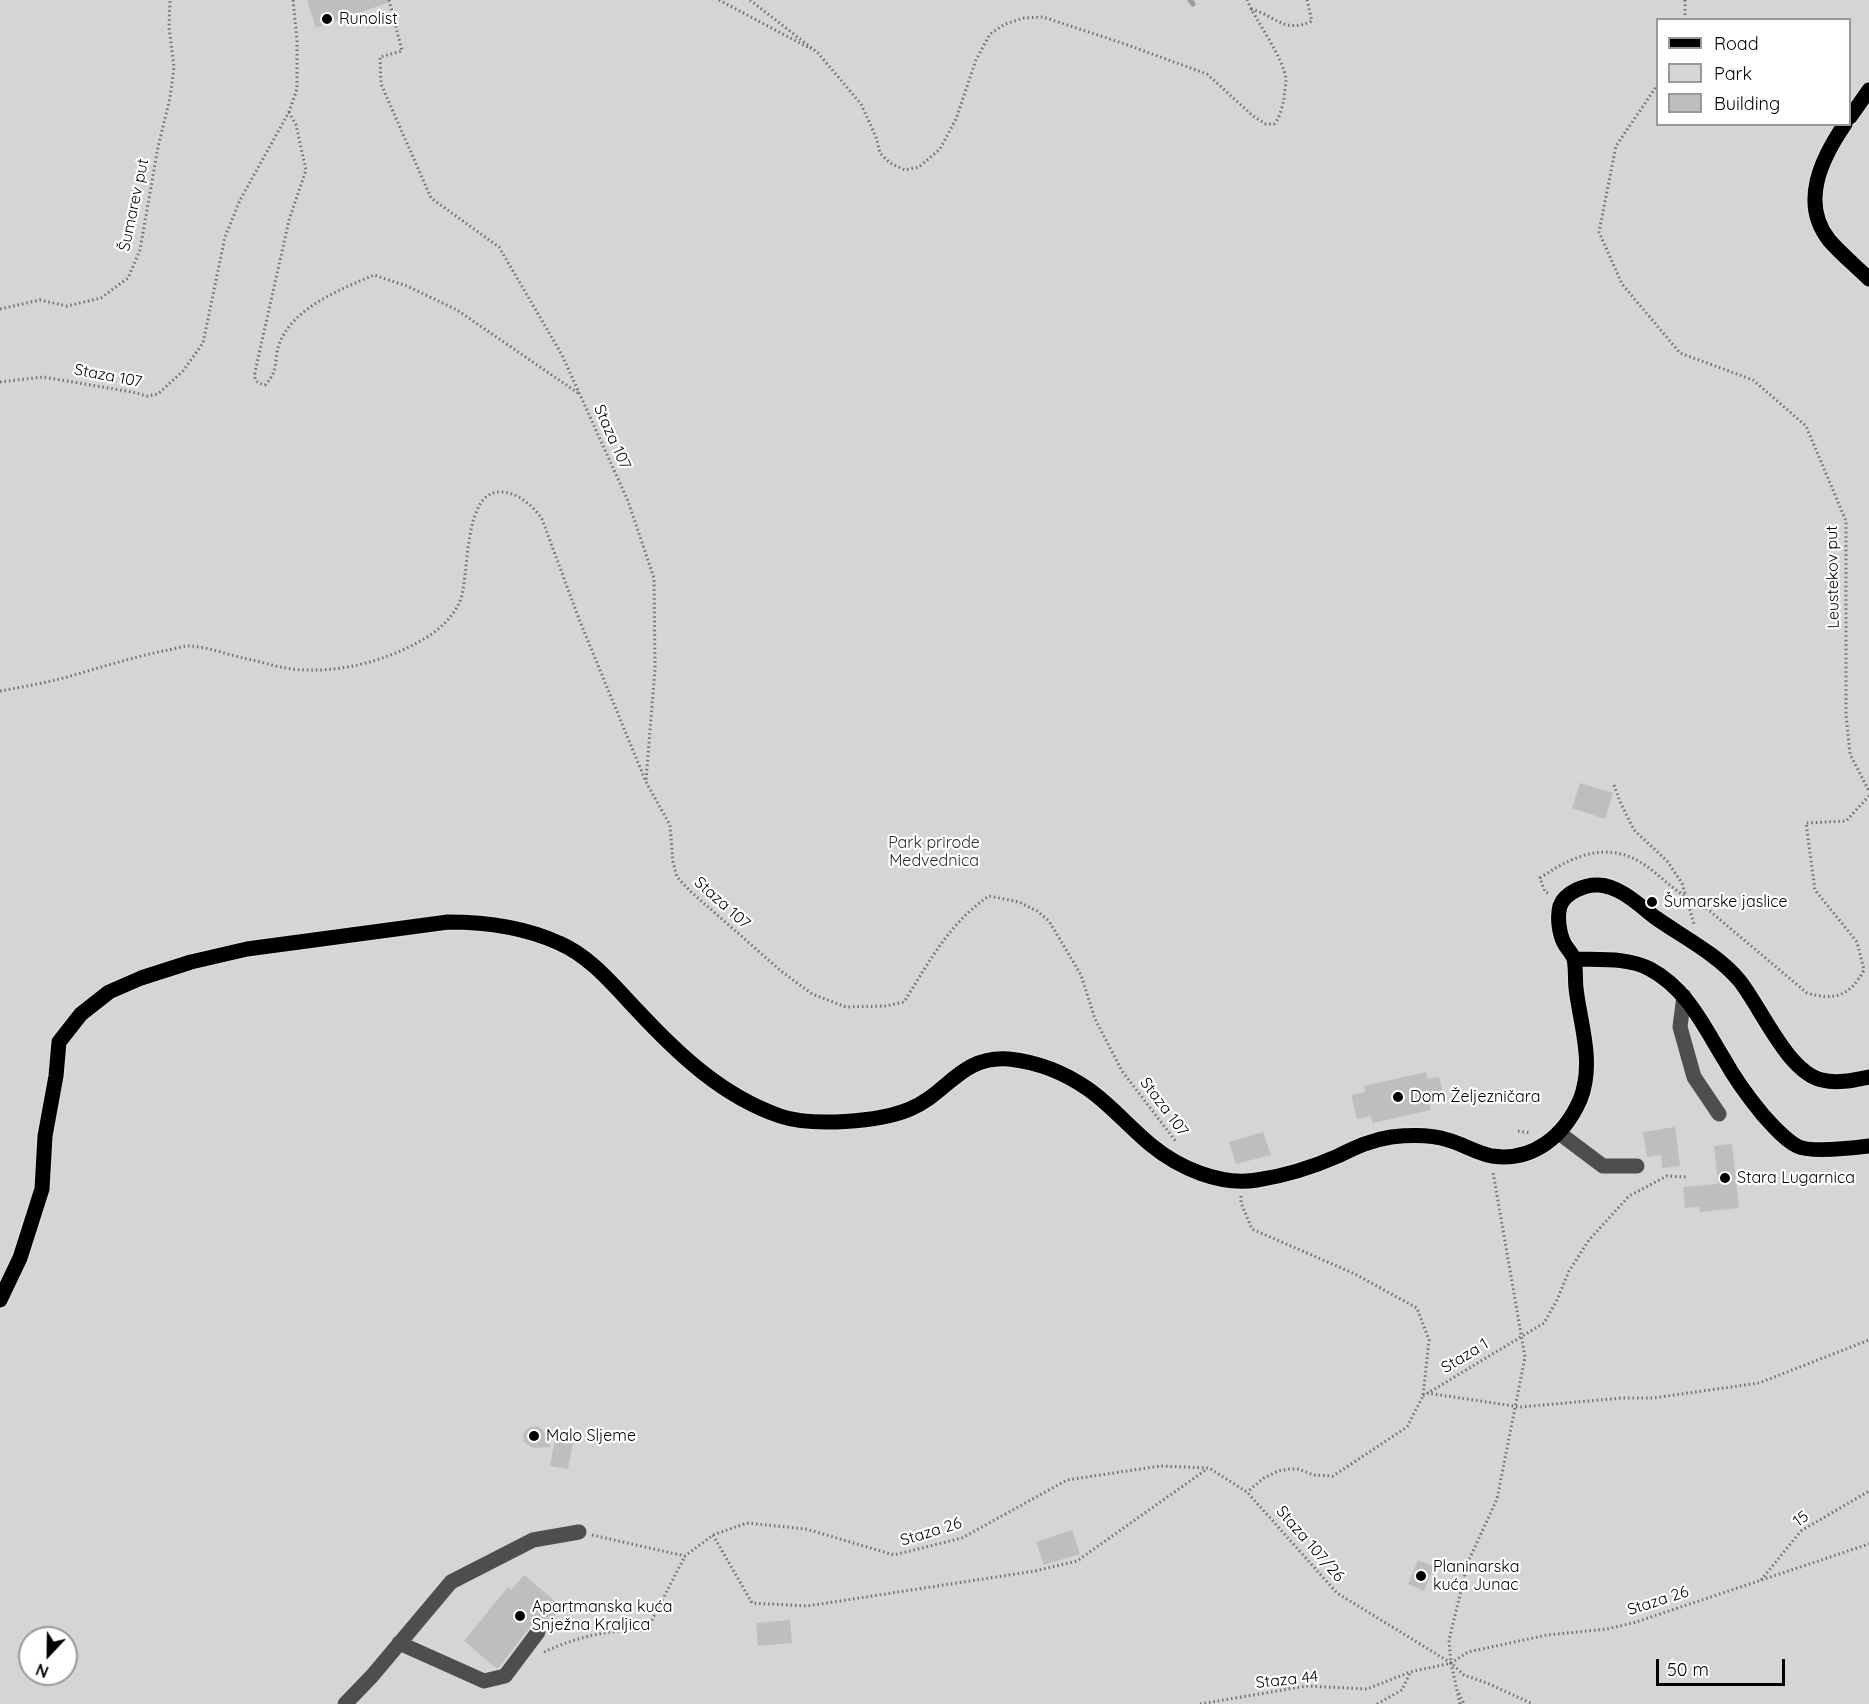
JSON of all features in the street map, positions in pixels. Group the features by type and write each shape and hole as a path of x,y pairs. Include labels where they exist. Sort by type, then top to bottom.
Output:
{"main road":[{"path":"1851,116 1869,90"},
{"path":"1844,126 1823,162 1814,199 1815,214 1830,241 1869,279"},
{"path":"0,1300 20,1257 42,1189 45,1136 56,1076 59,1042 81,1014 110,993 141,978 192,962 247,949 448,922 482,922 526,931 562,944 601,972 654,1028 708,1078 744,1102 786,1118 837,1122 877,1118 912,1109 938,1092 956,1075 973,1065 1004,1059 1037,1064 1065,1075 1095,1094 1151,1145 1175,1161 1197,1172 1223,1179 1255,1180 1303,1169 1336,1157 1366,1142 1394,1137 1422,1136 1448,1140 1491,1156 1513,1157 1532,1152 1548,1144 1559,1133 1579,1101 1583,1090 1586,1045 1576,990 1574,959 1564,944 1559,913 1564,899 1579,889 1593,885 1611,887 1634,901 1726,968 1740,981 1784,1048 1803,1071 1822,1080 1852,1081 1869,1077"},
{"path":"1574,959 1638,964 1650,969 1684,996 1698,1013 1725,1061 1755,1106 1775,1129 1798,1147 1822,1149 1869,1146"}],"street":[{"path":"1684,996 1680,1027 1694,1077 1719,1114"},
{"path":"1559,1133 1603,1166 1637,1167"},
{"path":"345,1704 372,1676 451,1582 533,1540 579,1532"},
{"path":"399,1642 484,1681 505,1676 538,1632"}],"path":[{"name":"Šumarev put","path":"0,309 40,300 67,306 100,298 128,278 140,250 158,147 170,98 174,67 169,27 170,0"},
{"path":"289,112 297,89 297,40 293,0"},
{"path":"389,0 402,51 380,57 381,84 431,198 500,247 562,355 580,394"},
{"path":"719,0 818,53"},
{"path":"750,0 818,53 861,104 876,137 880,153 890,163 905,170 920,167 945,141 956,119 976,60 990,34 1005,24 1024,18 1042,18 1053,21 1207,74 1252,116 1266,124 1274,124 1278,120 1283,105 1286,80 1276,53 1247,0"},
{"path":"1251,9 1262,12 1285,26 1300,26 1312,21 1307,0"},
{"path":"1685,0 1685,18"},
{"name":"Leustekov put","path":"1656,87 1616,146 1599,232 1622,284 1680,353 1753,380 1806,426 1846,521 1846,715 1850,754 1869,791"},
{"name":"Staza 107","path":"0,382 43,377 147,396 158,394 169,385 183,371 203,343 225,237 245,191 289,112"},
{"name":"Staza 107","path":"289,112 296,126 306,170 289,220 272,288 254,378 257,383 265,385 275,372 280,342 296,319 329,294 374,275 407,286 457,310 580,394 628,501 654,578 655,669 646,782 670,825 673,862 677,877 718,917 781,971 812,994 846,1007 886,1006 904,1002 947,933 971,908 989,896 1019,902 1037,911 1049,921 1081,975 1095,1019 1122,1071 1179,1147"},
{"path":"0,691 63,678 135,657 189,646 292,669 334,669 378,660 405,650 435,633 453,614 460,600 466,570 466,549 474,519 488,495 503,492 520,498 532,506 542,519 579,619 646,782"},
{"path":"1614,785 1634,830 1667,861 1682,883 1694,920 1696,946"},
{"path":"1564,899 1545,892 1540,878 1576,857 1604,850 1616,852 1646,865 1686,898 1699,902 1807,993 1822,997 1843,994 1856,983 1864,970 1857,942 1815,890 1806,823 1846,821 1869,796"},
{"path":"1462,1704 1456,1686 1449,1640 1468,1562 1497,1499 1525,1357 1491,1156"},
{"name":"Staza 1","path":"1423,1396 1544,1323 1569,1271 1589,1240 1629,1196 1667,1176 1688,1177"},
{"path":"1240,1180 1241,1203 1252,1229 1355,1274 1417,1308 1429,1340 1423,1396 1407,1428 1333,1476 1313,1475 1299,1469 1278,1471 1247,1491"},
{"path":"1427,1393 1515,1406 1653,1398 1759,1383 1869,1340"},
{"name":"Staza 26","path":"685,1556 713,1535 747,1523 806,1529 894,1555 962,1538 1067,1480 1160,1466 1209,1468 1247,1491"},
{"path":"713,1535 752,1603 807,1606 1035,1571 1077,1561 1209,1468"},
{"name":"Staza 107/26","path":"1247,1491 1337,1593 1452,1663 1459,1671 1533,1704"},
{"name":"15","path":"1759,1581 1801,1531 1869,1491"},
{"path":"542,1653 568,1640 623,1629 647,1630 685,1556 579,1532"},
{"name":"Staza 26","path":"1410,1671 1452,1663 1468,1652 1547,1635 1607,1629 1633,1623 1869,1545"},
{"path":"1377,1704 1402,1690 1410,1671"},
{"name":"Staza 44","path":"1200,1704 1306,1686 1367,1689 1410,1671"}],"green space":[{"name":"Park prirode Medvednica","path":"0,0 1869,0 1869,1704 0,1704"}],"building":[{"name":"Runolist","path":"307,0 389,0 390,2 316,28"},
{"path":"1580,783 1613,793 1605,819 1572,808"},
{"name":"Dom Željezničara","path":"1426,1072 1428,1079 1439,1077 1444,1098 1429,1102 1431,1110 1372,1123 1371,1116 1357,1119 1351,1095 1365,1092 1364,1086"},
{"path":"1675,1127 1680,1166 1662,1168 1661,1155 1647,1157 1643,1132"},
{"path":"1263,1132 1271,1155 1236,1164 1229,1142"},
{"path":"1732,1144 1739,1208 1700,1212 1699,1207 1685,1208 1683,1187 1718,1184 1714,1146"},
{"name":"Malo Sljeme","path":"537,1426 543,1430 551,1447 533,1448 524,1442 523,1435 526,1429"},
{"path":"555,1439 573,1443 568,1469 550,1466"},
{"path":"1072,1530 1080,1554 1044,1565 1036,1542"},
{"name":"Planinarska kuća Junac","path":"1418,1560 1434,1567 1424,1591 1408,1584"},
{"name":"Apartmanska kuća Snježna Kraljica","path":"524,1575 562,1607 546,1627 539,1622 531,1626 496,1668 464,1641 508,1587 511,1590"},
{"path":"790,1620 792,1643 758,1646 756,1623"}],"waterway":[{"path":"1190,0 1193,4"}],"place":[{"name":"Runolist","path":"327,19"},
{"name":"Šumarske jaslice","path":"1652,902"},
{"name":"Dom Željezničara","path":"1398,1097"},
{"name":"Stara Lugarnica","path":"1725,1178"},
{"name":"Malo Sljeme","path":"534,1436"},
{"name":"Planinarska kuća Junac","path":"1421,1576"},
{"name":"Apartmanska kuća Snježna Kraljica","path":"520,1616"}]}
